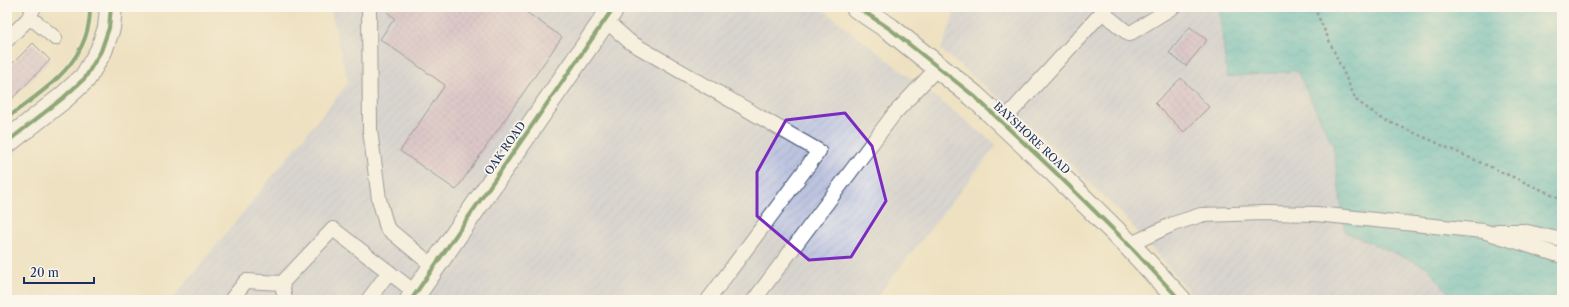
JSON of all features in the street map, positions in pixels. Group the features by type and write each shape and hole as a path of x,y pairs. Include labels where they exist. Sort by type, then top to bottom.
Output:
{"street":[{"path":"7,142 86,78 103,46 109,28 111,7"},
{"name":"BAYSHORE ROAD","path":"857,7 890,29 974,96 1053,170 1129,245 1180,300"},
{"name":"OAK ROAD","path":"413,296 609,14"}],"lane":[{"path":"369,7 370,130 379,199 388,228 434,267"},
{"path":"1002,122 1104,10 1128,34 1173,7"},
{"path":"7,40 31,13 36,22 55,38"},
{"path":"609,14 630,42 819,151 708,300"},
{"path":"754,300 894,114 938,67"},
{"path":"1129,245 1173,224 1201,215 1265,213 1316,214 1483,231 1523,231 1562,240"},
{"path":"231,300 246,281 282,283 333,229 388,272 413,296"},
{"path":"1483,231 1562,256"},
{"path":"368,300 388,272"},
{"path":"282,283 285,300"}],"path":[{"path":"1314,7 1356,100 1381,118 1562,199"}],"highlighted area":[{"path":"845,113 872,146 886,201 851,257 809,260 757,216 757,172 786,120"}],"shaded area":[{"path":"330,7 820,7 997,145 874,300 172,300 348,83"},
{"path":"957,7 1219,7 1227,77 1297,71 1333,146 1345,232 1428,267 1454,300 1197,300 1120,212 1016,112 941,50"}],"water":[{"path":"1219,7 1562,7 1562,300 1454,300 1427,267 1345,232 1333,146 1297,71 1227,77"}],"building":[{"path":"390,7 519,7 562,37 456,190 400,151 445,85 380,39 395,18 387,12"},
{"path":"1190,27 1207,40 1186,66 1169,53"},
{"path":"33,43 50,60 7,104 7,69"},
{"path":"1181,78 1209,107 1184,132 1155,103"}],"cycle path":[{"path":"7,118 37,96 64,72 83,43 88,26 90,7"},
{"path":"7,142 63,98 85,78 101,51 109,28 111,7"},
{"path":"411,300 614,7"},
{"path":"857,7 890,29 974,96 1053,170 1129,245 1180,300"}]}
